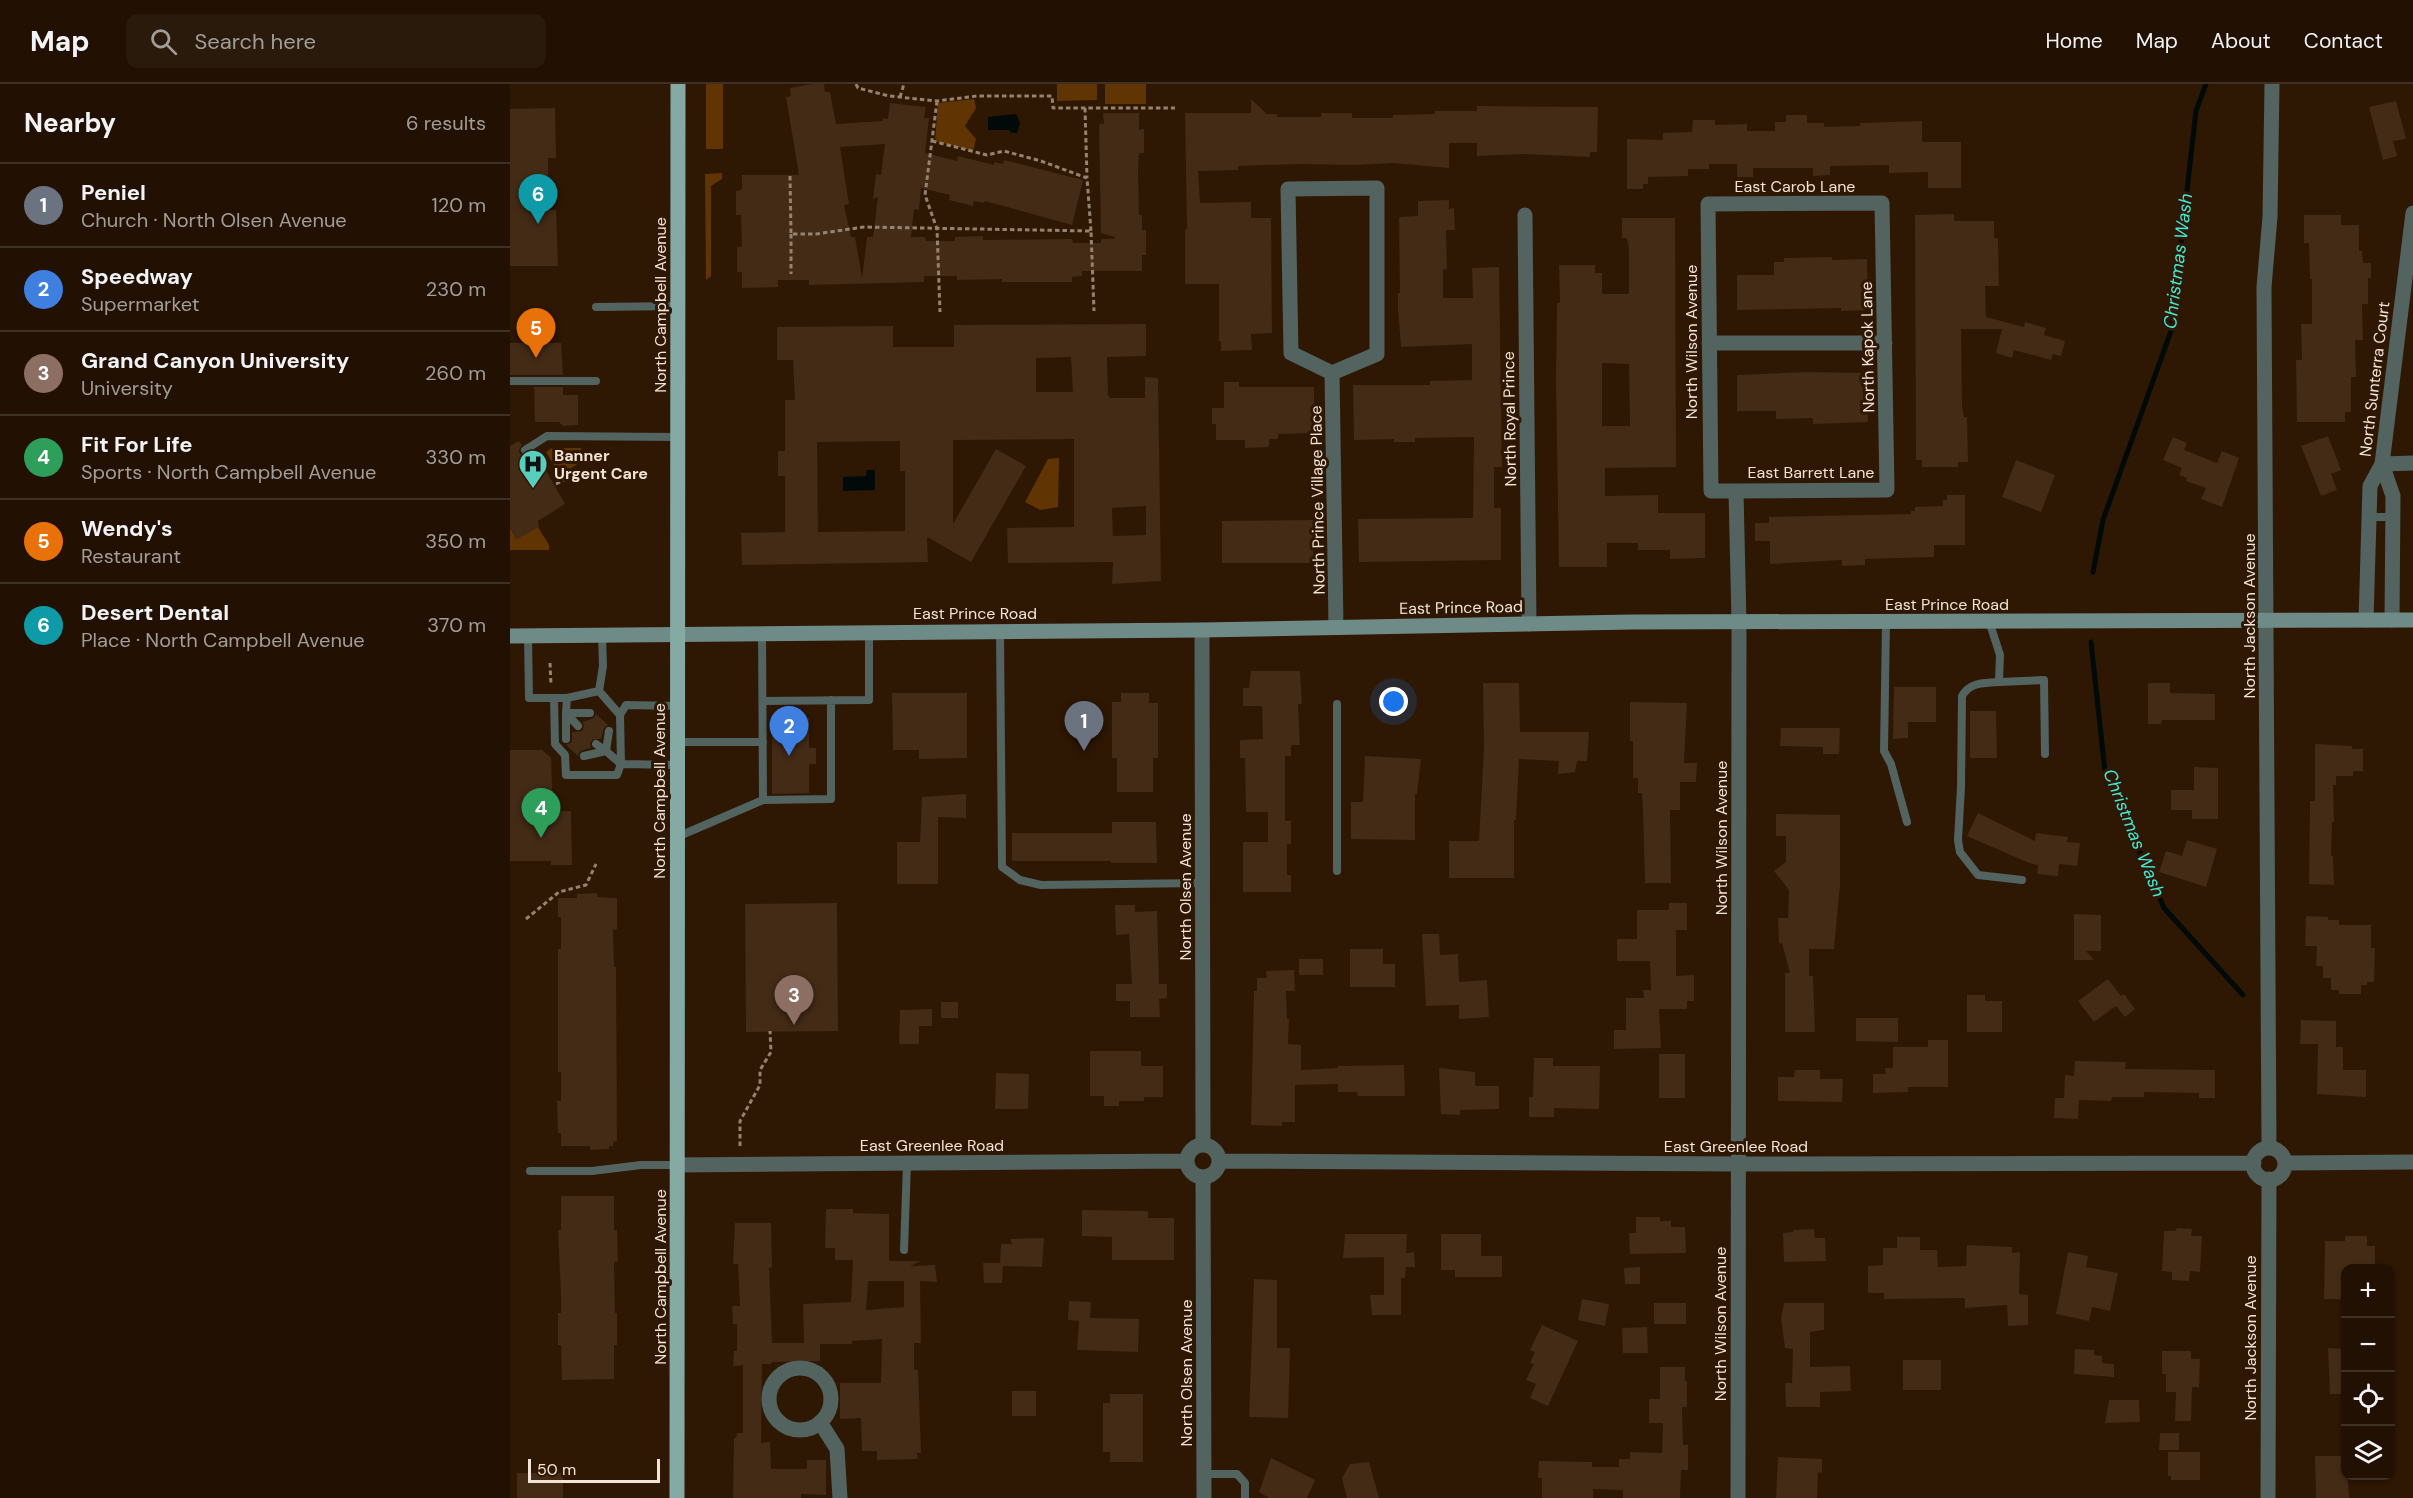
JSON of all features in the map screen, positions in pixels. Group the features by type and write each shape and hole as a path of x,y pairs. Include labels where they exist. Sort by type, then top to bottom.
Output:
{"main road":[{"name":"North Campbell Avenue","path":"677,1498 678,84"},
{"name":"East Prince Road","path":"510,636 1202,630 1739,622 2413,620"}],"street":[{"name":"North Jackson Avenue","path":"2269,1148 2268,621 2264,287 2270,218 2272,84"},
{"path":"1377,188 1377,354 1332,373 1291,353 1288,189 1377,188"},
{"name":"East Carob Lane","path":"1708,204 1882,203"},
{"name":"North Kapok Lane","path":"1882,203 1887,490"},
{"name":"North Wilson Avenue","path":"1708,204 1711,490 1736,490 1739,622 1738,1498"},
{"name":"North Sunterra Court","path":"2366,620 2370,486 2382,464 2413,213"},
{"name":"North Royal Prince","path":"1525,215 1529,624"},
{"path":"1709,343 1885,343"},
{"name":"North Prince Village Place","path":"1332,373 1336,627"},
{"path":"2392,620 2393,496 2382,464 2413,463"},
{"name":"East Barrett Lane","path":"1736,490 1887,490"},
{"name":"North Olsen Avenue","path":"1202,630 1203,1145"},
{"path":"1203,1145 1212,1148 1219,1161 1216,1170 1203,1177 1191,1170 1187,1161 1190,1152 1203,1145"},
{"path":"2264,1148 2269,1148 2282,1154 2285,1163 2282,1173 2269,1179 2256,1173 2254,1163 2256,1154 2264,1148"},
{"name":"East Greenlee Road","path":"677,1165 1187,1161"},
{"name":"East Greenlee Road","path":"1219,1161 1738,1164 2254,1163"},
{"path":"2285,1163 2413,1162"},
{"name":"North Olsen Avenue","path":"1203,1177 1204,1498"},
{"name":"North Jackson Avenue","path":"2268,1498 2269,1179"},
{"path":"800,1368 820,1375 827,1383 831,1404 827,1414 820,1422 812,1428 792,1429 776,1419 768,1401 769,1391 780,1375 800,1368"},
{"path":"820,1422 837,1449 840,1498"}],"lane":[{"path":"596,307 678,306"},
{"path":"510,381 596,381"},
{"path":"525,450 547,436 678,437"},
{"path":"2369,517 2393,517"},
{"path":"1989,621 2001,655 1999,682"},
{"path":"1886,622 1884,751 1891,764 1907,822"},
{"path":"1000,631 1002,867 1020,880 1041,885 1203,883"},
{"path":"762,701 869,700 869,632"},
{"path":"762,633 762,800"},
{"path":"599,691 603,666 602,635"},
{"path":"528,636 529,698 567,698 599,691"},
{"path":"2022,880 1978,875 1960,852 1958,840 1962,787 1962,696 1966,688 1975,684 2044,680 2045,754"},
{"path":"599,691 620,715"},
{"path":"554,698 555,744 565,755 566,775 617,775 621,764 620,715 626,705 677,706"},
{"path":"566,739 567,698"},
{"path":"677,837 762,800 831,799 831,700"},
{"path":"1337,704 1337,871"},
{"path":"566,713 590,713"},
{"path":"566,713 578,726"},
{"path":"606,751 609,731"},
{"path":"677,742 762,742"},
{"path":"596,744 621,764 677,765"},
{"path":"584,756 606,751"},
{"path":"904,1250 907,1163"},
{"path":"530,1171 592,1171 641,1165 677,1165"},
{"path":"1204,1474 1237,1474 1245,1483 1245,1498"}],"path":[{"path":"856,84 858,88 900,97 937,101 977,96 1052,96 1053,108 1175,108"},
{"path":"900,97 904,84"},
{"path":"937,101 925,195 937,229 940,312"},
{"path":"1085,108 1094,311"},
{"path":"932,141 987,155 1004,151 1041,161 1087,178"},
{"path":"790,176 791,274"},
{"path":"791,234 816,234 864,227 1091,231"},
{"path":"556,484 564,480"},
{"path":"526,919 559,892 586,885 596,864"},
{"path":"740,1146 740,1121 760,1085 760,1070 771,1052 770,1031"}],"shaded area":[{"path":"706,84 723,84 723,149 706,149"},
{"path":"1057,84 1097,84 1097,100 1057,101"},
{"path":"1105,84 1146,84 1146,104 1105,104"},
{"path":"974,99 976,108 965,126 976,139 973,151 935,141 938,103"},
{"path":"1016,114 1020,123 1017,133 1011,133 1009,130 988,130 988,117"},
{"path":"722,173 722,179 711,186 711,276 706,280 705,174"},
{"path":"552,448 581,448 581,462 560,475 546,452"},
{"path":"1059,458 1058,507 1040,510 1025,502 1048,459"},
{"path":"867,470 875,470 875,490 843,491 843,477 866,476"},
{"path":"510,527 516,539 538,527 549,545 549,550 510,550"}],"building":[{"path":"824,84 825,92 830,92 836,124 883,121 883,118 888,119 890,103 926,107 924,118 929,118 925,153 957,161 958,156 994,165 994,162 1003,164 1004,160 1083,180 1072,225 985,201 984,203 974,201 973,206 949,200 950,195 921,188 919,210 914,209 911,237 925,237 926,241 955,241 955,237 983,236 983,240 1072,239 1073,243 1101,243 1101,239 1115,239 1115,237 1101,233 1099,124 1104,124 1103,113 1139,113 1139,130 1144,129 1144,153 1139,153 1139,215 1142,215 1142,230 1146,230 1146,255 1142,255 1142,271 1082,271 1082,276 1072,277 1072,282 1002,282 1002,279 957,280 957,276 924,276 924,282 809,285 809,280 778,280 778,287 742,288 742,272 737,272 737,247 742,247 741,215 736,215 736,191 742,190 742,175 799,175 786,97 791,96 790,88","holes":["885,144 881,175 876,174 873,199 878,197 873,237 867,237 862,278 855,237 851,237 844,205 849,204 840,147"]},
{"path":"1251,99 1267,114 1277,114 1277,117 1321,117 1321,113 1352,113 1352,118 1393,118 1393,115 1435,114 1435,111 1477,111 1477,106 1598,107 1597,152 1590,152 1590,157 1524,154 1477,156 1477,143 1449,143 1449,168 1393,163 1298,164 1238,166 1238,170 1198,171 1200,203 1251,202 1251,218 1271,218 1272,333 1251,334 1252,350 1221,351 1219,284 1185,284 1185,229 1187,229 1185,113 1251,113"},
{"path":"2396,101 2406,139 2393,141 2397,156 2383,160 2369,107"},
{"path":"555,108 556,158 548,158 548,210 556,210 558,266 510,266 510,109"},
{"path":"1786,115 1807,115 1807,123 1824,123 1824,127 1922,121 1922,142 1961,142 1961,188 1928,188 1928,172 1889,173 1889,165 1830,166 1830,175 1813,176 1813,168 1753,168 1753,177 1737,177 1737,164 1709,164 1709,169 1688,169 1688,176 1648,177 1648,184 1643,184 1643,189 1627,189 1627,139 1663,140 1663,133 1692,132 1693,120 1715,120 1715,125 1747,124 1747,131 1775,131 1775,122 1786,122"},
{"path":"1449,200 1449,209 1454,208 1455,230 1446,230 1447,269 1443,270 1443,298 1473,298 1472,268 1499,267 1502,467 1494,467 1494,508 1501,508 1501,560 1359,562 1358,519 1473,518 1474,437 1415,438 1415,442 1394,442 1394,439 1354,440 1353,385 1430,385 1430,381 1472,380 1472,344 1401,347 1398,309 1398,293 1400,293 1399,217 1418,216 1418,201"},
{"path":"1954,214 1954,221 1994,221 1994,238 1998,238 1999,286 1985,286 1986,317 2024,327 2025,322 2046,328 2044,335 2065,341 2061,356 2053,354 2051,360 2014,350 2012,358 1996,353 2002,329 1961,329 1962,406 1964,417 1967,417 1968,462 1958,462 1958,467 1922,467 1922,460 1916,460 1915,215"},
{"path":"2304,215 2341,215 2341,225 2359,225 2359,251 2362,251 2363,263 2371,263 2371,278 2368,278 2368,304 2362,304 2363,340 2355,340 2356,377 2351,377 2351,412 2345,412 2345,422 2297,422 2296,360 2302,360 2301,324 2312,324 2312,279 2310,279 2309,243 2304,243"},
{"path":"1622,218 1675,218 1676,467 1605,468 1605,496 1658,495 1658,513 1705,513 1705,558 1670,559 1670,550 1638,550 1638,543 1607,543 1607,567 1559,567 1556,381 1557,303 1560,303 1559,265 1595,265 1595,273 1602,273 1602,294 1629,294 1629,249 1627,238 1622,238","holes":["1602,363 1629,364 1630,426 1602,426"]},
{"path":"1832,257 1832,260 1867,259 1868,310 1841,311 1841,308 1737,310 1737,275 1774,275 1774,262 1784,262 1784,258"},
{"path":"1146,324 1146,356 1107,357 1108,395 1110,398 1145,398 1145,377 1158,378 1161,581 1112,584 1113,562 1008,563 1007,528 1074,527 1074,439 953,440 953,524 996,449 1026,466 971,562 927,537 928,562 742,565 741,533 785,532 785,476 778,476 778,451 785,451 785,400 795,400 793,360 777,360 777,327 893,326 893,347 954,347 954,325","holes":["1071,357 1073,392 1036,392 1036,358","900,441 900,471 905,471 905,531 818,532 817,442","1146,506 1146,535 1113,536 1112,508"]},
{"path":"510,343 561,343 563,375 510,375"},
{"path":"1807,372 1861,373 1861,378 1867,377 1868,422 1813,424 1813,418 1776,419 1776,411 1737,411 1737,375"},
{"path":"1224,382 1239,382 1239,387 1314,387 1314,433 1278,434 1278,439 1269,439 1269,447 1245,448 1245,440 1216,440 1216,424 1212,424 1212,408 1224,408"},
{"path":"534,387 563,387 563,395 578,395 578,425 563,426 559,422 535,422"},
{"path":"2328,436 2341,470 2331,474 2337,490 2321,496 2301,446"},
{"path":"2173,437 2187,443 2184,450 2217,463 2222,451 2239,458 2222,507 2201,499 2206,488 2186,481 2187,478 2179,475 2182,468 2163,460"},
{"name":"Banner Urgent Care","path":"519,441 522,445 519,450 520,454 528,456 532,462 540,460 565,504 538,521 539,527 516,539 510,527 510,446"},
{"path":"2016,460 2055,475 2041,512 2002,497"},
{"path":"1947,495 1965,495 1965,545 1934,545 1934,557 1865,559 1865,565 1842,566 1842,560 1770,564 1770,541 1755,541 1755,523 1769,523 1769,517 1911,514 1911,511 1915,511 1915,507 1943,506 1943,500 1947,500"},
{"path":"1313,520 1313,563 1222,563 1222,521"},
{"path":"1251,671 1300,671 1302,704 1298,704 1300,745 1291,745 1291,756 1285,756 1285,821 1291,821 1291,844 1287,844 1287,875 1291,875 1291,892 1243,892 1243,842 1268,842 1268,812 1246,812 1245,758 1240,758 1240,740 1263,739 1262,706 1243,706 1243,688 1249,688"},
{"path":"1483,683 1519,683 1520,732 1589,732 1587,761 1577,761 1575,772 1558,774 1559,761 1519,759 1516,820 1514,820 1514,878 1449,878 1449,841 1479,841 1484,748"},
{"path":"2148,683 2170,683 2170,693 2215,694 2215,720 2162,720 2161,724 2148,724"},
{"path":"1894,687 1936,687 1936,722 1908,722 1908,738 1893,739"},
{"path":"892,693 967,693 967,758 919,759 919,750 893,750"},
{"path":"1121,693 1149,693 1149,703 1158,703 1158,758 1153,758 1153,792 1117,792 1117,758 1112,758 1112,702 1121,702"},
{"path":"1630,702 1687,703 1684,763 1697,763 1696,782 1680,782 1680,810 1670,810 1671,883 1645,883 1642,793 1638,793 1638,778 1633,778"},
{"path":"1970,711 1996,711 1997,758 1970,758"},
{"path":"596,714 608,725 604,728 601,739 593,739 590,743 591,748 580,751 578,756 566,745 572,742 572,732 582,731 583,722 594,718"},
{"path":"772,718 809,718 809,748 816,748 816,764 809,764 809,793 772,794"},
{"path":"1781,728 1840,728 1839,754 1823,754 1823,747 1780,746"},
{"path":"2315,744 2352,746 2352,749 2363,749 2363,771 2353,771 2353,776 2336,776 2336,785 2333,785 2334,822 2332,822 2331,856 2333,856 2334,885 2309,884 2310,801 2315,801"},
{"path":"510,750 542,750 551,758 553,811 571,811 572,865 551,865 551,861 510,861"},
{"path":"1365,756 1421,759 1417,794 1415,794 1415,840 1351,839 1351,802 1363,802"},
{"path":"2194,767 2218,768 2218,819 2192,819 2192,810 2171,810 2171,790 2194,790"},
{"path":"966,794 966,818 938,817 938,884 897,884 897,842 920,842 922,797"},
{"path":"1978,813 2035,841 2036,833 2068,837 2067,842 2080,843 2077,866 2059,864 2058,876 2037,874 2038,865 1967,836"},
{"path":"1776,814 1840,815 1840,885 1834,949 1809,949 1809,976 1813,976 1815,1032 1785,1032 1785,973 1790,973 1782,943 1779,944 1778,918 1788,918 1789,890 1774,871 1786,862 1786,836 1776,836"},
{"path":"1112,822 1156,822 1157,863 1012,861 1012,833 1112,833"},
{"path":"2187,840 2217,849 2206,887 2159,872 2166,851 2182,856"},
{"path":"597,893 597,897 617,898 617,929 613,930 614,967 616,967 617,1141 613,1142 613,1146 609,1146 609,1149 590,1150 590,1146 561,1146 561,1133 558,1133 557,1101 561,1101 561,1072 558,1072 558,949 561,949 561,917 558,917 558,898 577,898 577,894"},
{"path":"837,903 838,1031 746,1032 745,904"},
{"path":"1669,903 1687,903 1687,930 1676,930 1676,976 1694,975 1694,1001 1687,1001 1687,1009 1659,1009 1661,1048 1614,1049 1614,1030 1626,1030 1626,998 1644,998 1643,990 1651,990 1650,961 1617,961 1617,939 1637,939 1637,910 1669,910"},
{"path":"1115,905 1135,905 1135,912 1157,911 1159,984 1167,984 1167,998 1159,999 1160,1017 1130,1017 1130,1001 1116,1001 1116,984 1132,984 1129,934 1116,935"},
{"path":"2074,914 2101,915 2101,951 2086,951 2094,960 2074,960"},
{"path":"2306,916 2339,920 2339,925 2371,925 2371,948 2375,948 2374,982 2361,985 2361,994 2339,994 2339,990 2331,990 2331,978 2323,978 2323,966 2316,966 2317,946 2305,946"},
{"path":"1422,934 1439,934 1440,955 1458,954 1459,982 1487,980 1489,1017 1459,1019 1459,1005 1426,1006"},
{"path":"1350,949 1383,949 1383,964 1395,964 1395,987 1350,987"},
{"path":"1299,959 1323,959 1323,975 1299,975"},
{"path":"1294,970 1295,991 1286,991 1287,1019 1289,1019 1288,1044 1301,1045 1301,1070 1338,1068 1338,1066 1404,1065 1405,1096 1358,1096 1357,1092 1338,1092 1338,1084 1295,1085 1295,1122 1282,1122 1282,1126 1251,1125 1254,991 1257,991 1257,978 1267,978 1266,971"},
{"path":"2108,979 2121,996 2124,994 2135,1009 2125,1017 2116,1006 2094,1022 2078,1001"},
{"path":"1967,995 1985,995 1985,1001 2002,1001 2002,1032 1967,1032"},
{"path":"941,1002 958,1002 958,1018 941,1018"},
{"path":"932,1009 932,1026 919,1026 919,1044 899,1044 900,1010"},
{"path":"1856,1018 1898,1018 1898,1042 1856,1041"},
{"path":"2301,1020 2336,1021 2336,1047 2343,1047 2343,1070 2366,1070 2366,1097 2317,1094 2318,1044 2300,1044"},
{"path":"1928,1040 1948,1040 1948,1087 1908,1087 1908,1092 1873,1093 1873,1074 1886,1074 1885,1068 1893,1068 1893,1047 1928,1047"},
{"path":"1090,1051 1141,1051 1141,1066 1163,1066 1163,1097 1144,1097 1144,1101 1119,1101 1119,1106 1104,1106 1104,1096 1090,1096"},
{"path":"1659,1054 1685,1054 1685,1098 1659,1098"},
{"path":"1534,1058 1553,1058 1553,1066 1600,1066 1599,1109 1554,1108 1554,1117 1529,1117 1529,1097 1533,1097"},
{"path":"2075,1061 2126,1062 2125,1069 2215,1070 2215,1098 2199,1098 2199,1093 2144,1092 2144,1097 2112,1097 2111,1101 2079,1100 2078,1119 2054,1118 2055,1098 2064,1098 2065,1075 2074,1076"},
{"path":"1439,1068 1475,1072 1475,1086 1499,1086 1499,1109 1460,1110 1460,1115 1441,1114"},
{"path":"1795,1070 1820,1070 1820,1079 1843,1079 1842,1102 1778,1101 1778,1077 1794,1077"},
{"path":"996,1073 1029,1074 1028,1109 995,1109"},
{"path":"561,1196 614,1196 614,1230 617,1230 618,1261 614,1262 617,1345 614,1345 614,1379 562,1380 561,1345 558,1345 558,1313 561,1313 558,1230 561,1230"},
{"path":"826,1209 853,1209 853,1213 889,1214 889,1261 921,1261 910,1266 935,1265 937,1282 920,1281 921,1343 914,1343 914,1370 918,1370 921,1453 917,1453 918,1459 877,1460 877,1451 862,1451 861,1418 840,1419 840,1383 881,1383 882,1339 852,1341 852,1344 820,1344 820,1361 762,1364 761,1443 770,1442 771,1469 807,1469 807,1460 826,1460 826,1495 801,1494 801,1498 733,1498 734,1438 737,1433 743,1433 743,1365 733,1366 734,1351 737,1351 737,1324 733,1324 732,1306 740,1306 738,1264 733,1264 735,1223 771,1223 772,1267 769,1268 772,1343 804,1343 803,1304 851,1302 853,1260 835,1260 835,1248 825,1248","holes":["868,1281 904,1281 904,1307 866,1310"]},
{"path":"1082,1210 1148,1211 1148,1218 1174,1218 1174,1260 1112,1260 1112,1237 1082,1236"},
{"path":"1636,1217 1660,1217 1660,1221 1671,1221 1671,1227 1685,1227 1686,1253 1630,1254 1629,1233 1636,1233"},
{"path":"2177,1228 2192,1229 2191,1236 2202,1236 2200,1272 2190,1271 2189,1281 2172,1280 2172,1272 2162,1271 2164,1231 2175,1231"},
{"path":"1814,1229 1815,1238 1825,1238 1826,1261 1784,1262 1783,1233"},
{"path":"1345,1234 1407,1234 1406,1253 1414,1252 1415,1267 1406,1267 1405,1278 1401,1278 1401,1315 1372,1315 1370,1295 1384,1295 1384,1257 1343,1258"},
{"path":"1441,1234 1481,1234 1481,1256 1502,1256 1502,1277 1455,1277 1455,1270 1441,1270"},
{"path":"2345,1236 2367,1236 2367,1246 2375,1246 2375,1264 2341,1264 2341,1299 2324,1299 2325,1241 2345,1241"},
{"path":"1897,1237 1920,1237 1920,1250 1937,1250 1938,1267 1966,1266 1967,1245 2012,1247 2012,1253 2020,1252 2019,1294 2028,1295 2028,1325 2008,1326 2007,1305 1965,1308 1965,1298 1884,1299 1884,1293 1868,1293 1868,1266 1883,1265 1883,1248 1897,1248"},
{"path":"1044,1238 1042,1267 1003,1266 1002,1283 984,1283 983,1263 1000,1263 1001,1244 1012,1244 1010,1239"},
{"path":"2068,1252 2088,1256 2086,1267 2118,1273 2110,1311 2092,1307 2089,1321 2056,1314"},
{"path":"1640,1267 1640,1284 1625,1284 1624,1268"},
{"path":"1254,1279 1277,1280 1277,1348 1290,1348 1288,1418 1249,1417"},
{"path":"1582,1299 1609,1304 1605,1326 1578,1320"},
{"path":"1069,1301 1091,1302 1090,1318 1139,1319 1138,1352 1077,1350 1079,1321 1068,1320"},
{"path":"1654,1303 1686,1303 1686,1324 1654,1324"},
{"path":"1784,1303 1824,1303 1824,1330 1810,1332 1810,1367 1850,1366 1851,1391 1820,1392 1820,1407 1786,1407 1785,1383 1792,1383 1793,1349 1785,1348 1781,1318"},
{"path":"1542,1325 1578,1341 1548,1406 1530,1398 1536,1384 1526,1380 1534,1364 1530,1363 1535,1352 1530,1350"},
{"path":"1647,1327 1648,1353 1623,1353 1622,1328"},
{"path":"2328,1348 2341,1349 2341,1394 2330,1394"},
{"path":"2075,1349 2094,1350 2094,1355 2102,1356 2102,1363 2114,1364 2114,1377 2074,1374"},
{"path":"2162,1351 2191,1351 2191,1359 2200,1359 2199,1387 2192,1387 2191,1421 2175,1421 2176,1392 2166,1392 2166,1374 2162,1374"},
{"path":"1903,1360 1941,1360 1941,1390 1903,1390"},
{"path":"1660,1367 1685,1367 1687,1407 1682,1407 1683,1445 1688,1445 1688,1470 1681,1470 1680,1498 1623,1498 1623,1490 1593,1489 1593,1498 1542,1498 1542,1478 1538,1478 1539,1461 1592,1462 1592,1467 1619,1467 1619,1459 1630,1459 1630,1452 1662,1453 1663,1423 1649,1423 1649,1399 1660,1399"},
{"path":"1012,1391 1036,1391 1036,1416 1012,1416"},
{"path":"1110,1394 1143,1394 1143,1462 1110,1462 1110,1452 1103,1452 1103,1403 1110,1403"},
{"path":"2109,1400 2139,1400 2140,1422 2105,1423"},
{"path":"2160,1433 2179,1433 2179,1450 2159,1450"},
{"path":"2168,1452 2200,1452 2200,1480 2171,1480 2171,1476 2168,1476"},
{"path":"2315,1456 2341,1456 2341,1480 2348,1480 2349,1498 2316,1498"},
{"path":"1778,1457 1822,1459 1822,1473 1818,1472 1817,1498 1776,1498"},
{"path":"1271,1458 1315,1480 1307,1498 1269,1498 1259,1492"},
{"path":"1369,1462 1379,1498 1347,1498 1342,1478 1350,1464"},
{"path":"517,1473 563,1473 563,1498 517,1498"}],"waterway":[{"name":"Christmas Wash","path":"2093,572 2103,520 2171,331 2196,111 2206,84"},
{"name":"Christmas Wash","path":"2091,642 2105,772 2164,908 2243,995"}],"place":[{"name":"Desert Dental","path":"538,224"},
{"name":"Wendy's","path":"536,358"},
{"name":"Banner Urgent Care","path":"533,490"},
{"name":"Peniel","path":"1084,751"},
{"name":"Speedway","path":"789,756"},
{"name":"Fit For Life","path":"541,838"},
{"name":"Grand Canyon University","path":"794,1025"}]}
